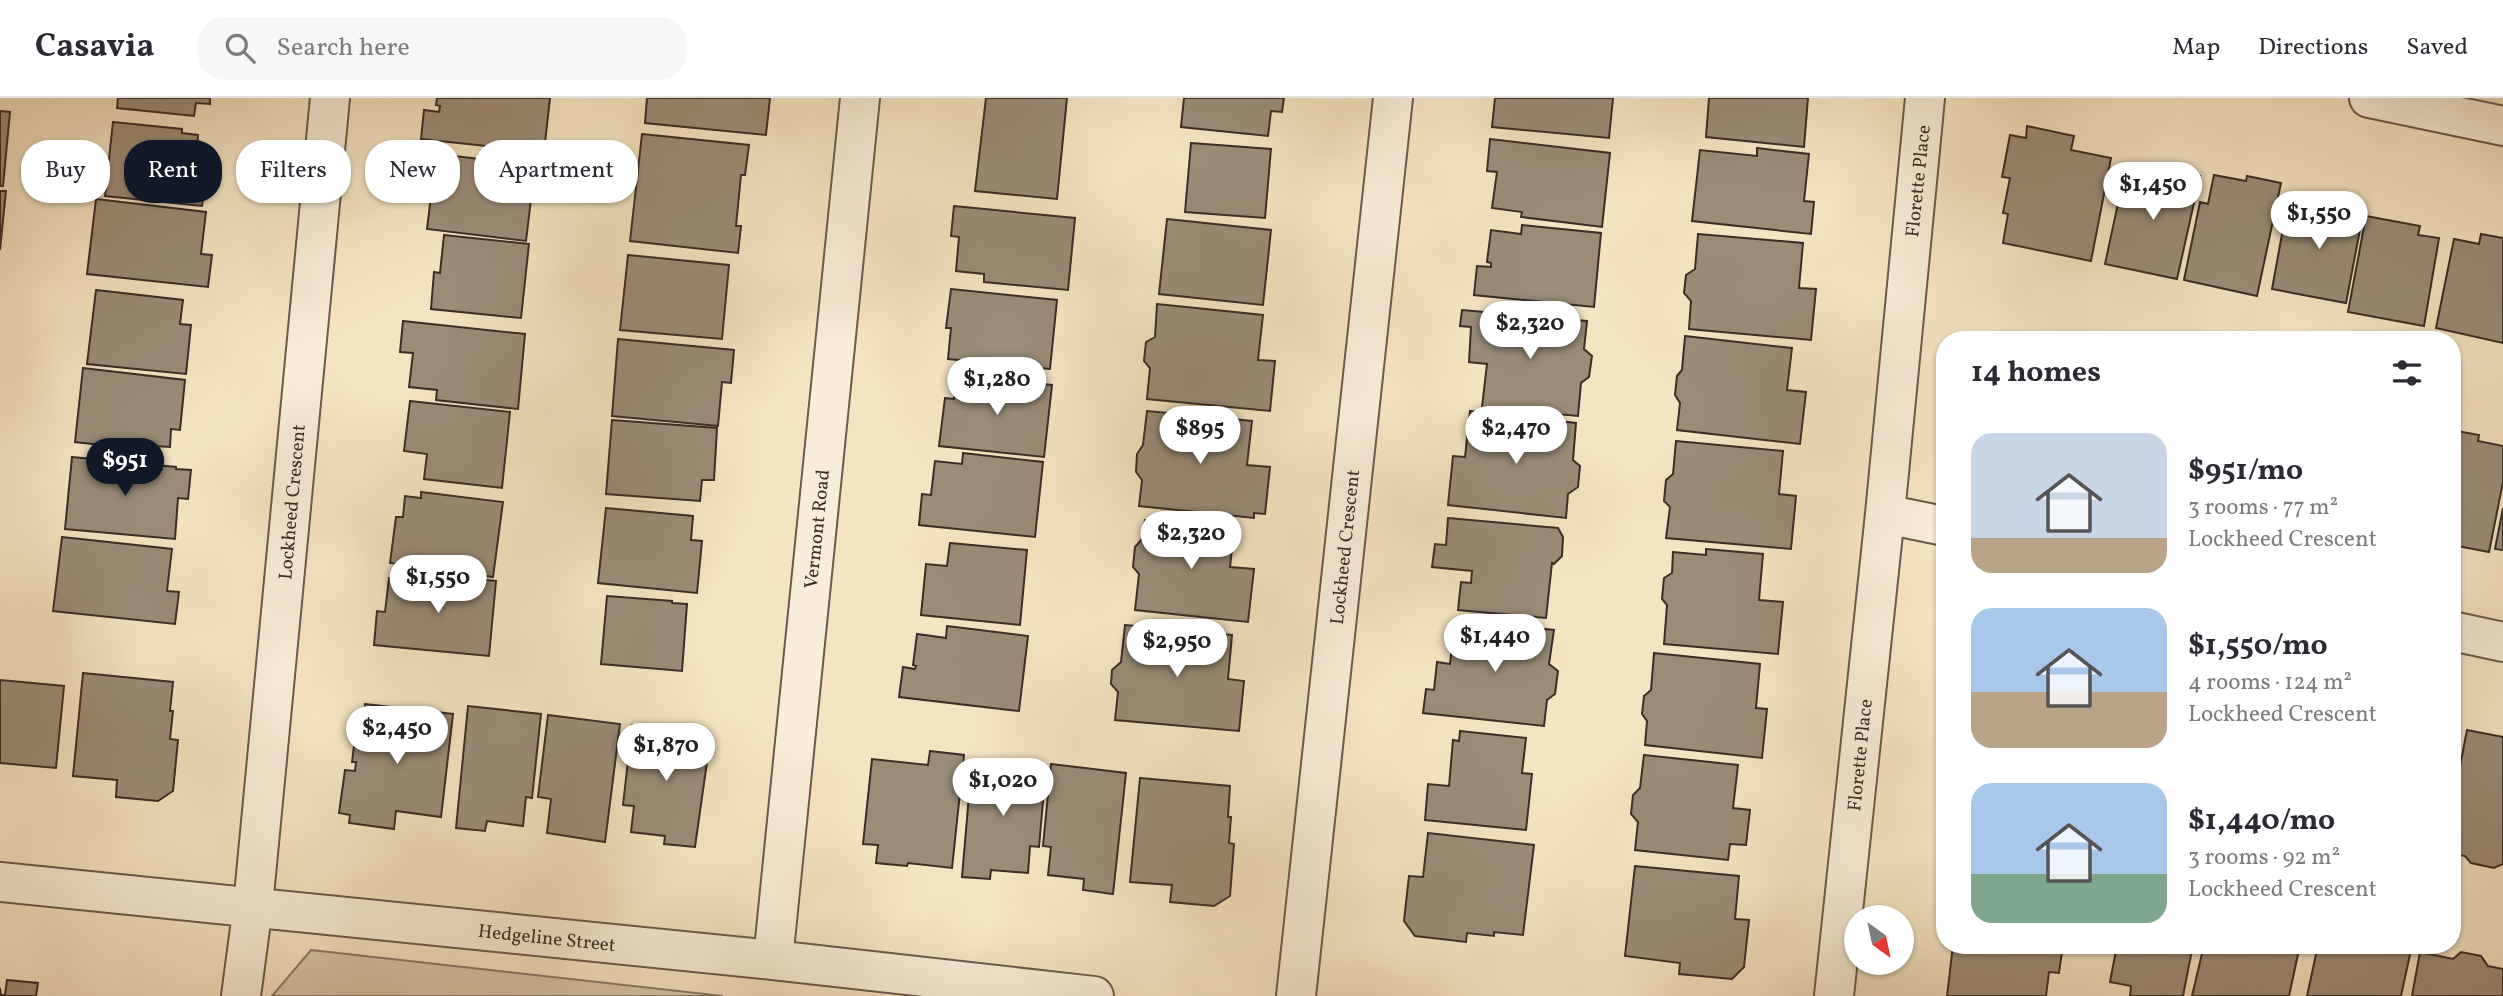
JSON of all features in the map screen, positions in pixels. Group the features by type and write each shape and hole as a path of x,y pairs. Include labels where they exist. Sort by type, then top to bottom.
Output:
{"street":[{"name":"Lockheed Crescent","path":"241,996 253,906 330,98"},
{"name":"Vermont Road","path":"773,960 860,98"},
{"name":"Lockheed Crescent","path":"1296,996 1393,98"},
{"name":"Florette Place","path":"1834,996 1885,514 1925,98"},
{"path":"2369,98 2503,126"},
{"path":"1885,514 1936,524"},
{"path":"2461,633 2503,642"},
{"name":"Hedgeline Street","path":"0,882 773,960 1094,996"}],"shaded area":[{"path":"311,950 723,996 272,996"}],"building":[{"path":"118,98 210,98 210,104 196,103 194,116 117,108"},
{"path":"437,98 550,98 545,140 474,140 474,145 460,143 460,140 421,139 424,110 439,112 440,106 436,105"},
{"path":"647,98 770,98 766,135 645,123"},
{"path":"986,98 1067,98 1057,199 975,191"},
{"path":"1184,98 1284,98 1282,112 1271,111 1268,136 1181,127"},
{"path":"1495,98 1613,98 1609,138 1492,127"},
{"path":"1709,98 1808,98 1804,147 1706,137"},
{"path":"0,111 10,112 3,186 0,186"},
{"path":"113,122 182,129 182,133 198,135 198,140 124,140 124,198 110,197"},
{"path":"2027,126 2074,136 2071,150 2111,158 2091,261 2003,243 2008,214 2003,213 2010,178 2002,177 2010,135 2026,138"},
{"path":"642,134 749,145 745,175 741,175 736,226 741,226 738,253 630,241 634,203 638,203"},
{"path":"1490,139 1610,153 1602,227 1521,217 1522,212 1492,208 1497,172 1487,171"},
{"path":"1191,143 1271,149 1265,218 1185,212"},
{"path":"1757,148 1809,154 1804,201 1814,202 1811,234 1692,221 1700,150 1757,156"},
{"path":"460,157 474,158 474,203 531,203 526,241 427,229 430,203 460,203"},
{"path":"2155,167 2200,176 2177,279 2105,264 2125,171 2152,177"},
{"path":"2214,175 2246,181 2247,176 2281,183 2257,296 2184,280 2200,202 2208,204"},
{"path":"0,191 6,191 0,250"},
{"path":"2318,200 2364,209 2346,303 2272,289 2287,207 2315,212"},
{"path":"110,201 206,212 201,254 212,255 208,287 87,274 96,203 110,203"},
{"path":"173,203 202,203 202,206"},
{"path":"954,206 1075,218 1068,290 984,282 984,274 956,271 959,237 951,236"},
{"path":"2366,216 2420,226 2418,235 2439,238 2424,326 2348,312"},
{"path":"1167,219 1271,230 1263,305 1159,294"},
{"path":"1522,225 1601,233 1594,307 1474,295 1477,266 1491,267 1491,263 1487,262 1491,230 1521,234"},
{"path":"1698,234 1803,243 1799,288 1816,289 1811,340 1689,329 1691,301 1684,293 1686,275 1695,269"},
{"path":"2481,234 2503,238 2503,343 2461,334 2461,331 2436,328 2454,239 2479,244"},
{"path":"444,235 529,244 521,318 431,309 434,272 440,273"},
{"path":"628,255 729,265 722,339 620,330"},
{"path":"951,289 1057,300 1050,369 948,359 951,328 946,328"},
{"path":"96,290 183,300 180,324 191,325 186,374 87,364"},
{"path":"1157,304 1263,315 1258,360 1275,361 1270,411 1147,399 1150,368 1144,361 1146,342 1155,337"},
{"path":"1462,310 1587,321 1584,349 1592,356 1589,377 1581,383 1578,416 1482,407 1487,364 1469,362 1471,327 1460,326"},
{"path":"403,321 525,334 518,409 436,400 437,390 409,387 413,353 400,352"},
{"path":"1685,336 1792,348 1787,390 1806,392 1800,444 1677,430 1680,403 1675,395 1677,376 1682,370"},
{"path":"618,339 734,350 731,383 722,382 718,426 612,416"},
{"path":"83,368 185,380 180,430 171,429 170,447 154,446 154,451 75,442"},
{"path":"957,376 1052,385 1044,457 939,446 945,398 954,399"},
{"path":"410,401 510,412 502,488 424,479 427,454 404,451"},
{"path":"1147,411 1252,421 1247,465 1270,467 1265,514 1254,513 1254,518 1139,506 1142,480 1136,472 1137,454 1143,445"},
{"path":"1470,411 1576,423 1573,460 1580,466 1578,487 1568,494 1566,518 1448,505 1453,456 1465,457"},
{"path":"612,420 717,428 714,480 702,480 700,501 606,494"},
{"path":"2461,432 2479,435 2478,441 2503,446 2503,482 2489,552 2461,547"},
{"path":"1676,441 1783,451 1779,494 1796,496 1791,549 1666,538 1670,507 1664,501 1666,480 1673,474"},
{"path":"963,453 1043,462 1035,537 919,525 922,494 931,495 935,461 962,464"},
{"path":"72,457 191,470 188,499 178,498 175,539 65,529"},
{"path":"421,492 503,502 493,577 390,563 396,517 403,517 405,496 421,498"},
{"path":"606,508 693,516 691,540 702,541 697,593 598,583"},
{"path":"2503,508 2503,550 2495,549"},
{"path":"1179,516 1235,523 1230,567 1254,569 1248,622 1135,610 1139,574 1133,567 1135,547 1142,539 1145,520 1178,524"},
{"path":"1448,518 1558,528 1563,537 1562,556 1552,563 1546,618 1458,610 1461,582 1471,583 1472,571 1432,567 1435,544 1446,545"},
{"path":"62,537 172,549 167,591 179,592 175,624 53,611"},
{"path":"950,543 1027,550 1020,625 921,615 926,564 947,566"},
{"path":"1706,549 1763,554 1759,600 1783,602 1778,654 1664,644 1667,605 1662,599 1664,578 1672,573 1673,552 1706,555"},
{"path":"416,573 496,581 489,656 374,645 377,611 385,612 389,578 416,581"},
{"path":"607,596 687,604 682,671 601,664"},
{"path":"1455,619 1554,630 1549,664 1558,671 1555,694 1547,700 1544,726 1423,713 1426,689 1434,690 1437,662 1450,664"},
{"path":"1125,625 1232,635 1228,679 1244,681 1239,731 1115,720 1118,692 1111,684 1112,670 1121,662"},
{"path":"947,626 1028,636 1019,711 899,697 903,667 915,669 916,666 913,665 917,634 946,638"},
{"path":"1654,653 1760,664 1756,708 1767,709 1762,758 1645,745 1647,721 1642,714 1644,696 1651,690"},
{"path":"83,673 173,682 170,739 178,740 173,791 158,801 116,797 117,780 73,776"},
{"path":"0,680 64,686 56,768 0,763"},
{"path":"365,704 453,714 441,817 396,811 394,829 349,823 350,815 339,813 345,770 355,771 356,762 352,762 356,730 362,730"},
{"path":"468,706 541,714 532,798 526,797 523,826 487,821 485,831 456,828"},
{"path":"548,715 620,724 605,842 547,833 551,799 538,797"},
{"path":"632,725 708,733 704,761 707,762 695,847 664,844 665,836 631,832 634,806 623,805"},
{"path":"2467,730 2503,737 2503,864 2494,868 2471,863 2461,855 2461,761"},
{"path":"1460,731 1526,738 1522,773 1532,774 1526,830 1425,820 1428,784 1449,786 1453,740 1459,741"},
{"path":"930,751 964,755 952,868 908,863 907,866 876,863 878,845 863,844 872,759 928,765"},
{"path":"1644,755 1738,765 1733,808 1750,810 1746,845 1730,844 1728,860 1635,850 1638,822 1631,814 1633,795 1640,788"},
{"path":"972,760 1046,767 1039,847 1030,846 1028,873 991,870 990,879 962,877"},
{"path":"1051,764 1126,773 1113,894 1083,890 1084,879 1048,875 1051,847 1043,846"},
{"path":"1140,778 1230,786 1229,843 1234,844 1230,896 1214,906 1170,902 1172,885 1130,882"},
{"path":"1428,833 1534,845 1523,935 1467,933 1466,942 1415,936 1404,921 1409,876 1423,877"},
{"path":"1635,866 1739,876 1735,919 1749,920 1744,967 1732,979 1679,974 1680,963 1625,956"},
{"path":"2461,952 2481,956 2488,966 2503,969 2503,996 2412,996 2420,954 2453,959"},
{"path":"1952,954 2062,954 2059,973 2049,972 2046,996 1947,996"},
{"path":"2115,954 2191,954 2183,996 2130,996 2131,986 2110,982"},
{"path":"2202,954 2298,954 2289,996 2192,996"},
{"path":"2316,954 2410,954 2401,996 2307,996"},
{"path":"7,980 38,983 36,996 0,996 0,988 1,995 5,995"}]}
